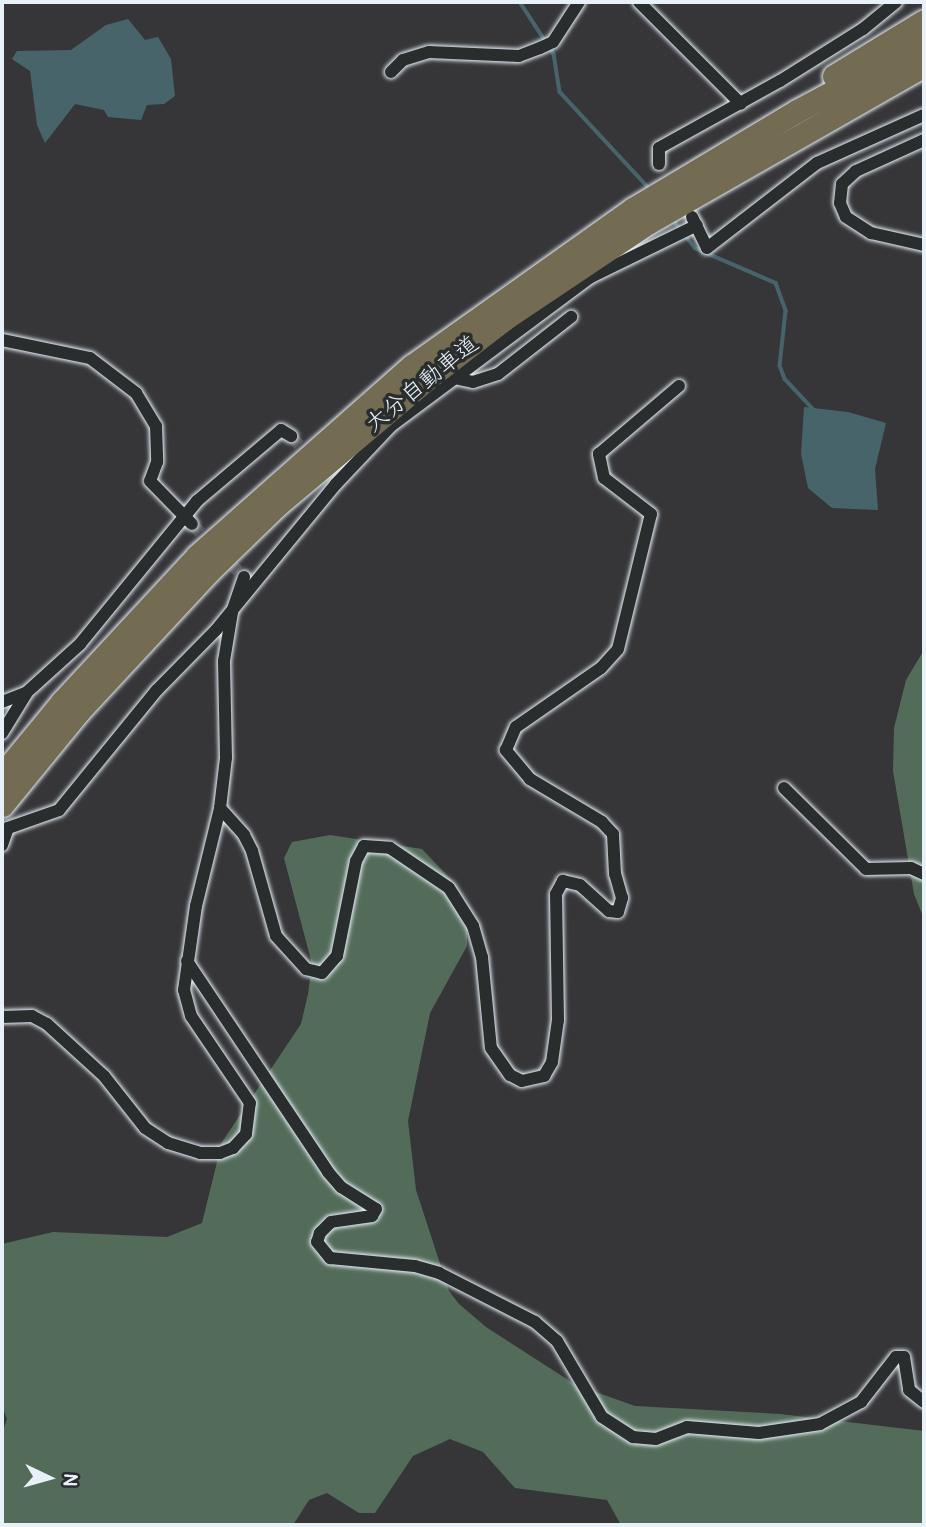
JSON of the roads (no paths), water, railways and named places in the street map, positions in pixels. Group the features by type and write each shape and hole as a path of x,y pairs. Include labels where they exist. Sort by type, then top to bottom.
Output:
{"highway":[{"path":"633,209 924,22"},
{"name":"大分自動車道","path":"2,775 131,626 264,493 422,358 633,209 797,111 924,43"},
{"name":"大分自動車道","path":"2,805 78,712 197,583 354,438 504,319 660,215 813,125 924,65"},
{"path":"813,125 924,71"}],"street":[{"path":"391,72 403,60 429,52 519,56 553,42 579,2"},
{"path":"639,2 741,104"},
{"path":"659,164 659,148 741,104 863,29 896,2"},
{"path":"2,845 5,826 59,810 157,690 232,612 336,484 392,425 589,278 676,235 693,223 707,248 817,163 924,115"},
{"path":"924,140 856,171 842,184 839,203 846,217 871,233 924,245"},
{"path":"454,379 472,382 498,374 571,317"},
{"path":"2,340 90,358 126,384 156,426 157,462 150,481 188,520"},
{"path":"220,808 252,851 276,936 306,970 322,973 337,956 356,861 364,846 390,848 449,888 473,926 482,957 491,1048 510,1075 530,1082 544,1076 552,1062 558,1020 556,894 563,881 580,885 609,911 618,912 621,898 615,874 613,834 602,822 530,779 506,750 516,727 601,668 618,649 651,514 604,478 599,454 679,386"},
{"path":"2,733 26,694 80,644 188,520 261,445 281,430 291,436"},
{"path":"326,474 336,484"},
{"path":"2,1017 32,1016 47,1024 104,1076 145,1128 168,1143 200,1153 220,1153 233,1148 246,1134 250,1102 191,1016 184,989 187,961 220,808 226,758 221,691 232,612 244,577"},
{"path":"2,702 26,694"},
{"path":"784,788 866,869 911,869 924,874"},
{"path":"187,961 328,1172 341,1187 376,1209 372,1216 331,1222 320,1233 317,1242 330,1258 415,1266 439,1273 535,1322 557,1340 602,1417 633,1437 656,1439 687,1426 759,1433 820,1424 862,1402 896,1357 904,1357 909,1390 924,1402"}],"water":[{"path":"128,19 145,40 158,37 171,59 175,96 164,104 147,105 141,120 108,117 104,110 75,104 45,143 37,125 30,71 12,59 17,51 71,50 106,25"},
{"path":"804,407 848,412 886,423 875,469 878,510 832,508 808,488 801,454"}],"waterway":[{"path":"520,2 554,54 560,92 648,187"},
{"path":"671,217 695,248 776,283 786,311 780,366 785,379 816,412"}],"tunnel":[{"path":"291,436 312,459"},
{"path":"192,524 244,577"}]}
